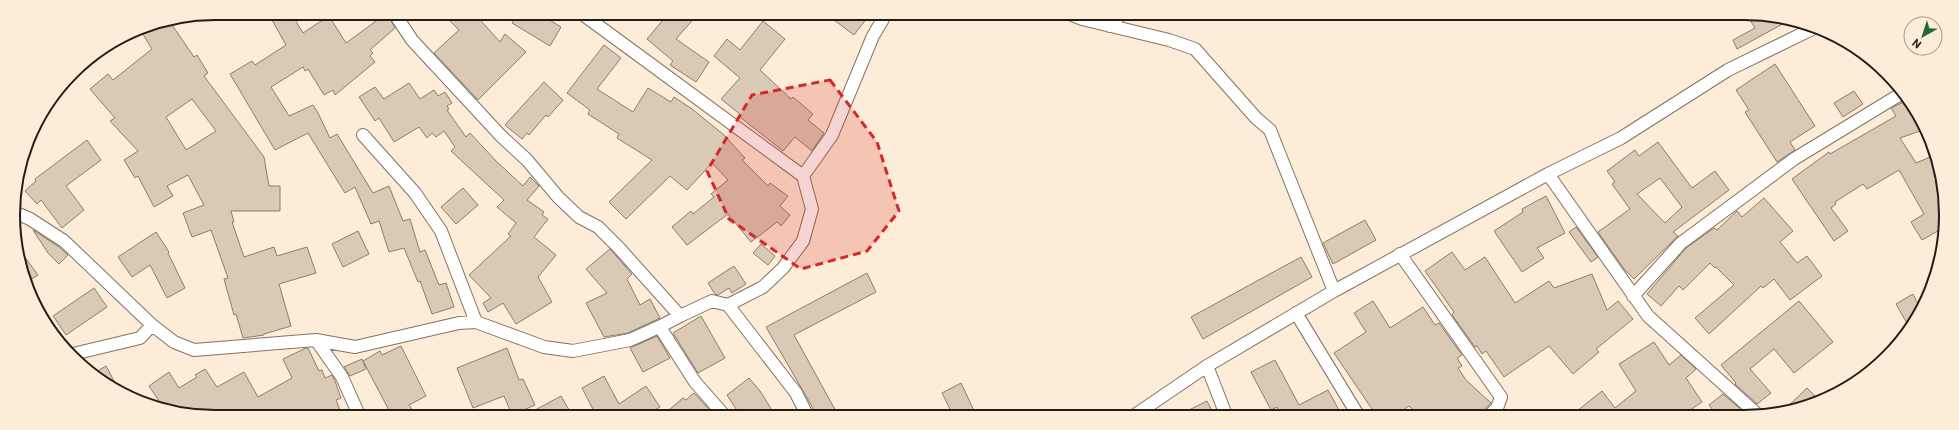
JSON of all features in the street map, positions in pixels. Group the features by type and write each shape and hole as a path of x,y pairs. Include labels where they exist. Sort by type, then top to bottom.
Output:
{"street":[{"path":"399,20 412,40 501,136 527,160 558,197 579,216 598,228 619,248 680,316"},
{"path":"591,20 803,176 812,209 803,241 783,268 763,287 728,306"},
{"path":"803,176 832,135 873,36 882,20"},
{"path":"1086,20 1169,40 1195,49 1256,118 1270,130 1334,291"},
{"path":"1110,26 1116,20"},
{"path":"1142,410 1208,366 1334,291 1548,174 1621,138 1728,70 1809,31"},
{"path":"1633,296 1687,238 1794,159 1898,95"},
{"path":"363,135 415,193 441,231 476,322"},
{"path":"1548,174 1648,316 1752,410"},
{"path":"20,215 30,219 64,241 152,325 174,342 194,350 316,340 355,347 459,323 476,322 544,347 573,351 630,340 712,300 728,306 796,393 804,410"},
{"path":"1400,254 1501,397 1495,410"},
{"path":"1296,313 1355,410"},
{"path":"77,353 140,338 152,325"},
{"path":"661,326 695,382 720,410"},
{"path":"316,340 342,377 357,410"},
{"path":"1208,366 1224,410"}],"highlighted area":[{"path":"830,80 877,142 899,211 867,251 801,269 729,219 707,171 752,95"}],"building":[{"path":"272,20 295,20 303,33 323,20 332,20 346,43 377,20 391,20 395,28 370,50 373,53 370,56 375,62 335,95 333,90 324,95 308,69 305,71 303,67 271,87 289,116 313,105 330,138 337,134 373,193 389,186 403,221 410,219 420,252 425,250 439,285 446,283 454,307 432,314 420,281 418,282 404,248 389,252 379,221 371,224 355,187 345,193 308,133 275,150 230,74 252,61 255,65 286,45"},
{"path":"449,20 480,20 500,42 505,34 526,52 478,100 434,53 459,30"},
{"path":"514,20 550,20 561,27 550,46 512,23"},
{"path":"663,20 693,20 676,39 709,62 696,82 670,65 673,61 647,39"},
{"path":"834,20 865,20 854,35"},
{"path":"1750,20 1782,24 1737,49 1733,40 1755,28"},
{"path":"763,21 785,39 760,70 791,99 793,97 813,114 808,120 824,133 812,151 795,137 783,151 740,117 741,115 721,99 740,78 714,56 727,39 740,50"},
{"path":"172,25 194,57 197,55 208,73 204,76 264,157 269,186 280,186 280,211 231,211 234,222 232,222 244,257 274,247 277,256 307,247 316,273 279,284 291,326 264,335 243,338 236,314 234,315 224,279 228,278 211,230 192,237 183,213 204,205 188,175 167,186 173,196 154,207 138,176 135,178 124,160 138,151 110,121 115,118 90,89 108,74 113,80 152,49 143,34","holes":["192,99 216,131 186,150 166,117"]},
{"path":"604,45 621,58 597,89 633,112 648,88 671,102 674,97 692,109 724,135 745,158 742,160 768,186 770,183 788,196 780,206 790,215 781,226 777,222 751,242 728,214 687,245 672,227 691,211 693,214 714,197 711,194 728,180 712,163 687,190 670,176 626,219 609,202 652,160 617,138 619,134 588,114 590,110 567,93"},
{"path":"1775,64 1815,126 1790,142 1795,150 1777,162 1745,112 1749,110 1736,90"},
{"path":"544,82 563,100 548,117 546,115 529,135 527,133 522,139 505,125"},
{"path":"409,83 420,99 434,90 438,96 445,92 452,103 447,106 449,109 447,110 466,137 470,133 496,161 523,186 530,177 539,186 527,200 544,212 542,215 548,219 534,237 556,255 538,277 552,302 516,324 503,303 488,312 483,303 491,298 469,275 511,236 508,234 516,223 497,207 504,200 451,151 455,147 444,131 436,137 432,133 427,138 419,127 394,142 379,118 375,121 359,97 375,87 384,99"},
{"path":"1854,91 1863,104 1843,117 1834,103"},
{"path":"1903,102 1919,129 1920,131 1900,138 1916,163 1930,157 1939,202 1939,231 1922,240 1911,222 1924,214 1899,170 1867,189 1863,184 1835,202 1836,204 1831,208 1848,231 1834,241 1792,179 1829,152 1830,154 1896,116 1891,108"},
{"path":"87,140 101,160 66,186 84,210 62,228 41,200 37,204 25,191 36,181 35,179"},
{"path":"1658,142 1692,188 1715,171 1729,190 1673,232 1678,236 1634,279 1624,269 1598,232 1630,209 1612,184 1615,182 1607,171 1635,150 1639,156","holes":["1660,178 1682,207 1665,223 1637,194"]},
{"path":"463,188 478,205 456,224 441,207"},
{"path":"1546,196 1565,233 1537,248 1544,258 1522,272 1494,231 1523,212 1522,209"},
{"path":"1764,198 1793,231 1780,242 1797,263 1807,256 1822,276 1790,300 1774,279 1763,288 1761,286 1709,334 1695,318 1734,285 1710,263 1683,290 1679,286 1661,306 1647,294 1686,248 1714,228 1717,230 1737,211 1742,217"},
{"path":"1365,220 1376,240 1333,264 1323,243"},
{"path":"1576,227 1598,257 1591,262 1569,232"},
{"path":"33,230 59,247 68,255 59,264 48,253"},
{"path":"358,231 369,254 343,267 332,244"},
{"path":"156,232 169,252 168,253 185,288 167,298 150,265 132,277 118,257"},
{"path":"761,244 775,256 768,265 753,253"},
{"path":"610,249 632,274 627,279 640,305 650,299 660,318 628,333 604,337 586,303 607,293 586,269"},
{"path":"1452,252 1465,270 1485,257 1515,303 1549,281 1554,288 1592,274 1607,310 1618,301 1633,319 1596,349 1599,352 1573,374 1549,346 1504,377 1486,351 1482,354 1477,346 1475,347 1452,315 1454,312 1425,271"},
{"path":"1301,257 1312,277 1203,339 1191,317"},
{"path":"25,258 38,275 31,280"},
{"path":"734,266 746,284 732,293 729,288 718,295 715,294 708,283"},
{"path":"867,273 876,292 794,335 835,410 814,410 766,327"},
{"path":"94,288 107,307 66,335 53,316"},
{"path":"1913,294 1918,303 1906,322 1896,304"},
{"path":"1373,301 1390,328 1423,307 1435,325 1439,323 1462,355 1457,358 1462,366 1458,368 1466,380 1491,403 1484,410 1413,410 1409,406 1403,410 1373,410 1334,353 1366,332 1354,313"},
{"path":"1799,301 1833,342 1794,373 1774,349 1750,369 1771,393 1757,404 1735,384 1736,383 1721,365"},
{"path":"701,316 725,358 698,373 673,333"},
{"path":"657,336 670,358 643,372 630,348"},
{"path":"1654,342 1669,365 1681,355 1696,369 1686,378 1702,402 1690,410 1578,410 1602,391 1615,408 1636,391 1619,364"},
{"path":"401,346 426,396 409,405 412,410 389,410 363,361 380,351 382,355"},
{"path":"308,348 319,371 322,370 325,378 332,375 341,398 336,400 340,410 202,410 159,402 149,386 169,372 179,388 197,377 195,375 205,369 217,387 244,372 258,397 292,378 283,359"},
{"path":"507,348 519,380 523,379 535,405 524,410 510,410 504,396 473,408 457,368"},
{"path":"362,359 366,369 350,376 344,367"},
{"path":"1275,360 1299,405 1328,390 1339,410 1278,410 1277,407 1271,410 1251,372"},
{"path":"106,366 115,383 107,377 98,371"},
{"path":"604,376 619,404 646,386 660,407 655,410 593,410 582,388"},
{"path":"749,378 760,391 772,410 737,410 727,395"},
{"path":"961,383 974,410 950,410 942,393"},
{"path":"1807,388 1815,396 1807,400 1790,404"},
{"path":"694,393 709,410 669,410 683,398 686,400"},
{"path":"1723,394 1742,410 1713,410 1709,405"},
{"path":"561,396 569,410 535,410"},
{"path":"1207,401 1212,410 1189,410"}]}
